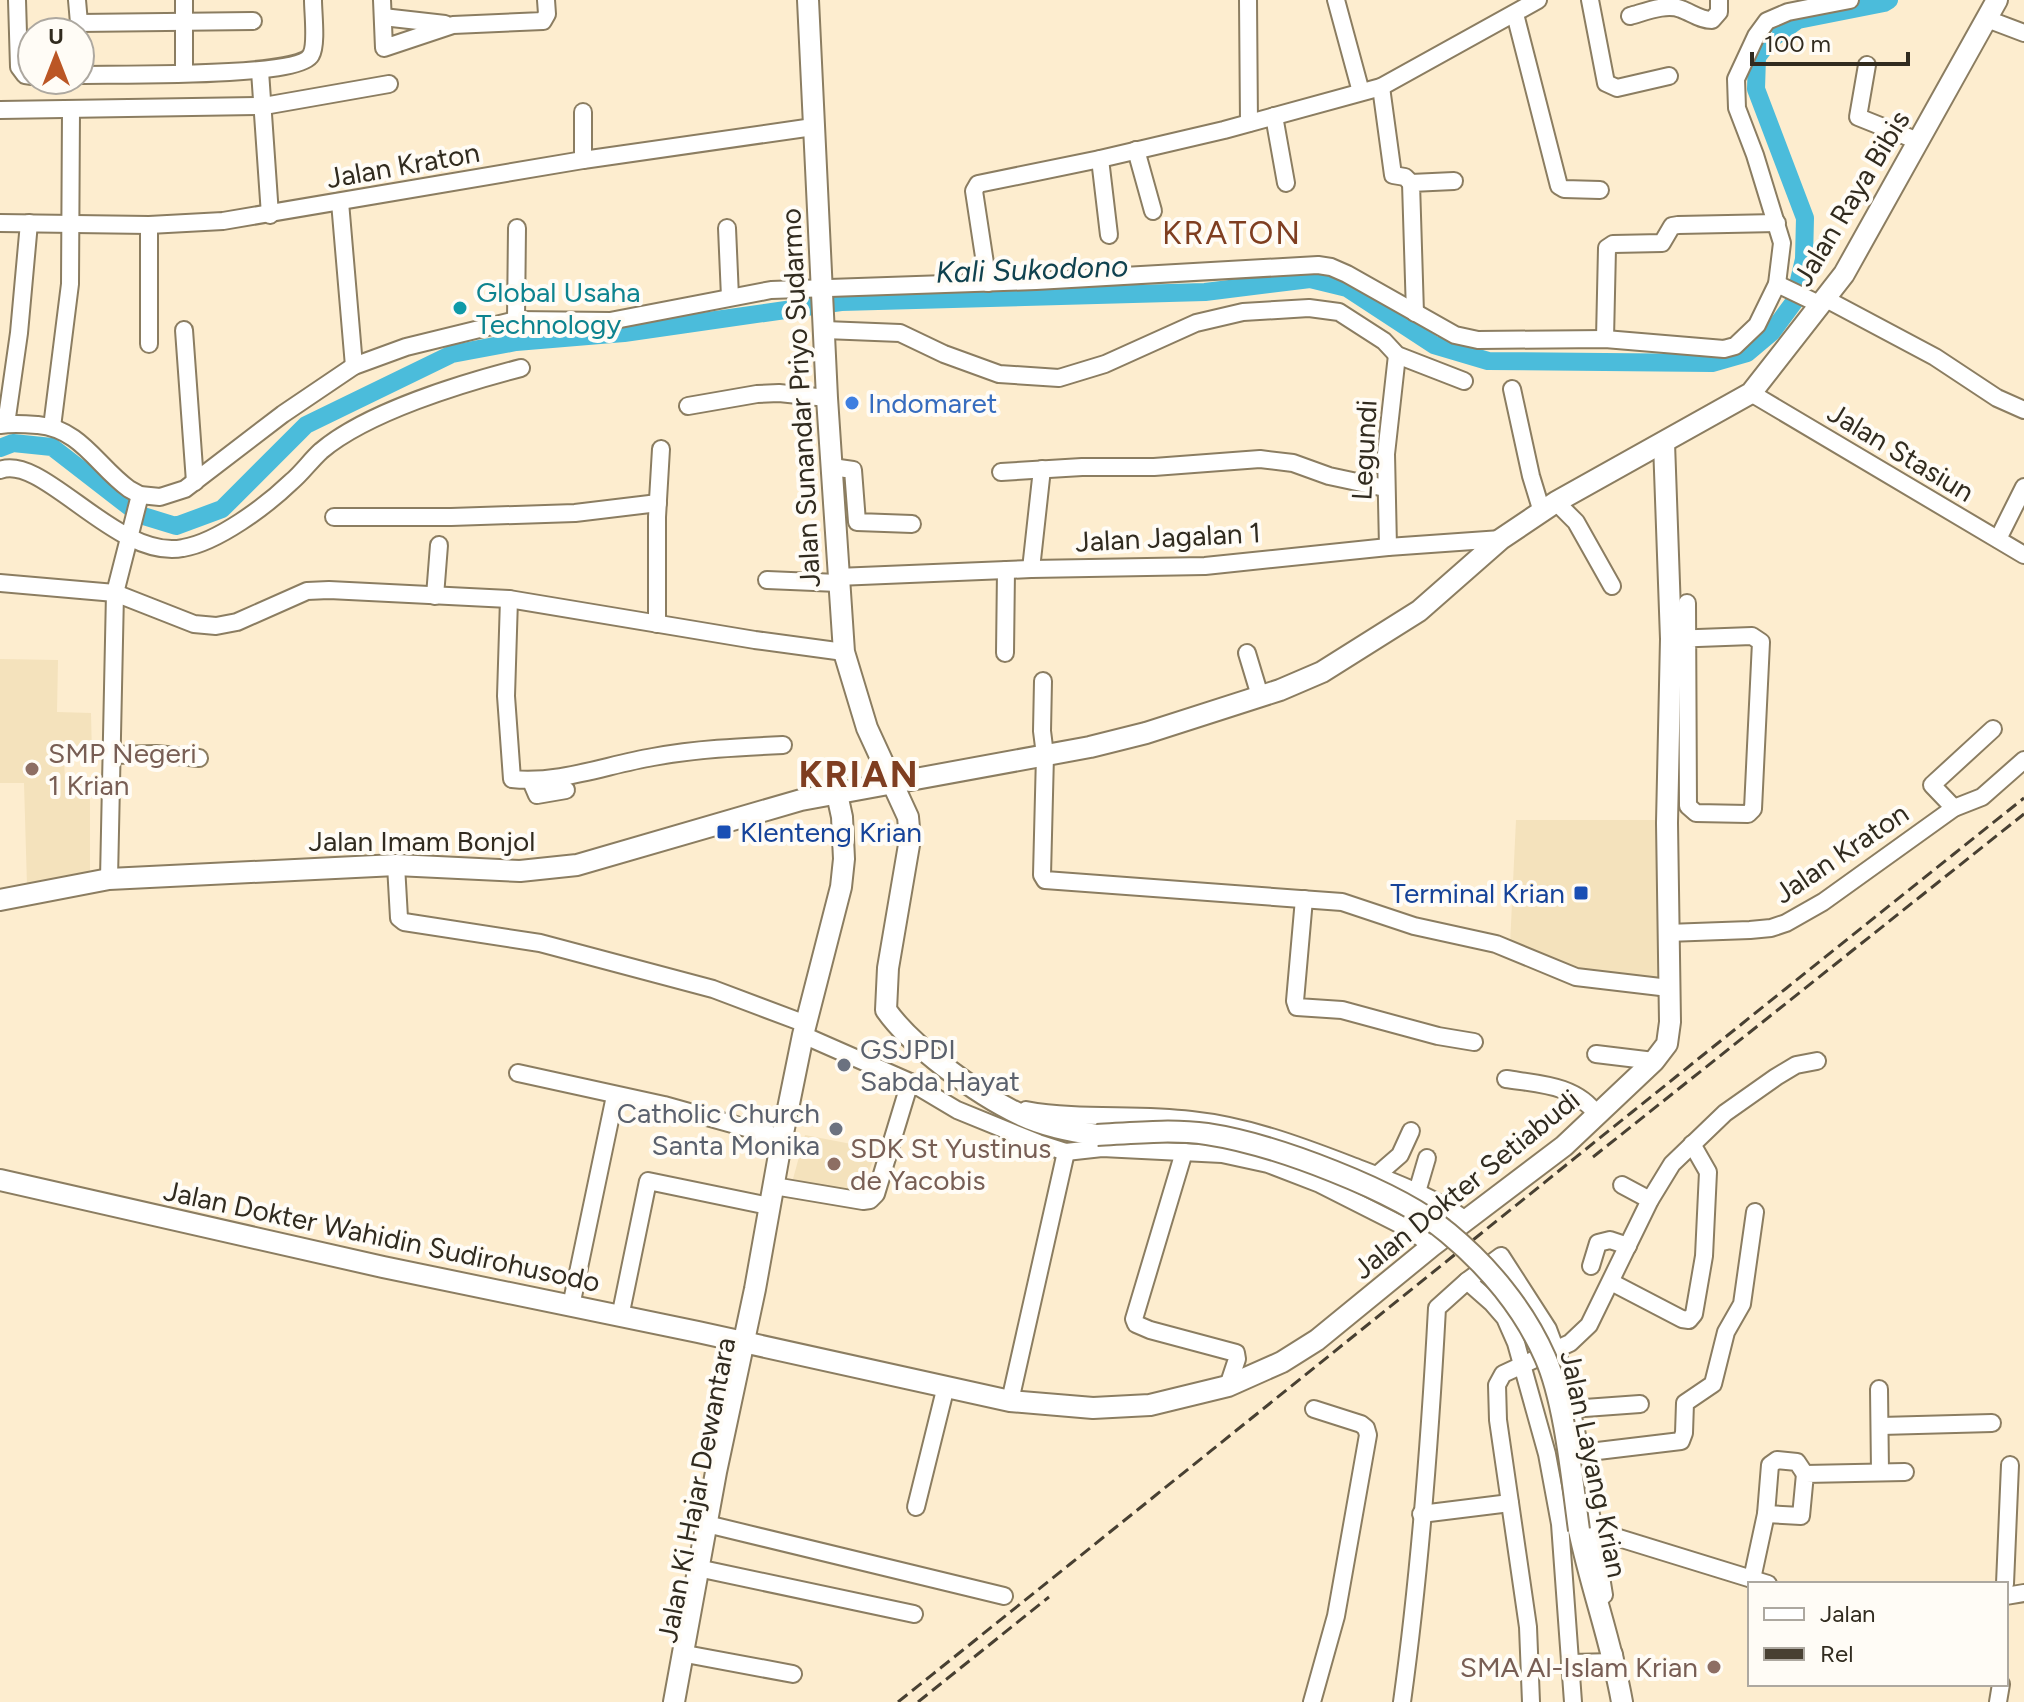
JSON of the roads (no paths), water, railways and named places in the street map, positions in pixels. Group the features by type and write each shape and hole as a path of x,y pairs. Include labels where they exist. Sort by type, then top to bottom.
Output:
{"main road":[{"name":"Jalan Sunandar Priyo Sudarmo","path":"808,0 827,398 844,652 859,706 908,817 910,846 888,968 886,1010 910,1038 980,1090"},
{"name":"Jalan Raya Bibis","path":"1260,696 1322,672 1386,633 1419,611 1501,539 1549,507 1751,393 1817,300 1844,274 1997,0"},
{"name":"Jalan Dokter Setiabudi","path":"748,1343 1010,1401 1093,1408 1150,1405 1228,1386 1282,1362 1317,1340 1434,1245 1564,1146 1654,1061 1667,1044 1667,933 1679,638 1664,443"},
{"name":"Jalan Imam Bonjol","path":"0,900 109,879 396,865 520,871 577,865 801,800 1146,733 1260,696"},
{"name":"Jalan Ki Hajar Dewantara","path":"674,1702 716,1472 759,1307 755,1289 782,1138 805,1029 841,887 844,859 842,817 837,794"},
{"name":"Jalan Layang Krian","path":"980,1090 1018,1113 1070,1131 1097,1135 1149,1132 1205,1134 1260,1145 1368,1187 1448,1232 1503,1287 1530,1326 1547,1360 1586,1530 1588,1576 1622,1702"},
{"name":"Jalan Dokter Wahidin Sudirohusodo","path":"0,1180 383,1267 748,1343"},
{"name":"Jalan Ki Hajar Dewantara","path":"682,1702 748,1343"}],"street":[{"path":"77,0 79,23 253,21"},
{"path":"184,0 184,73"},
{"path":"96,75 260,71 301,64 310,58 313,49 313,0"},
{"path":"382,0 384,48 453,25"},
{"path":"383,17 453,25 543,21 547,14 546,0"},
{"path":"1248,0 1249,123"},
{"path":"1336,0 1361,92"},
{"path":"988,283 975,186 982,182 1100,159 1381,87 1538,0"},
{"path":"1590,0 1609,86 1617,88 1669,76"},
{"path":"1630,16 1678,7 1705,20 1712,20 1719,12 1719,0"},
{"path":"29,223 19,333 3,425 52,427 71,434 140,498 175,494 354,366 406,347 516,320 610,321 771,290 824,294 1318,265 1347,274 1455,335 1478,340 1605,339 1724,349 1735,346 1757,325 1779,286 1782,243 1737,108 1736,79 1756,36 1767,21 1788,12 1850,0"},
{"path":"1515,14 1559,186 1564,189 1600,190"},
{"path":"1987,19 2024,33"},
{"path":"1867,65 1858,117 1918,141"},
{"path":"260,71 270,215"},
{"path":"0,110 264,106 389,84"},
{"path":"1381,87 1392,173 1395,177 1405,177 1411,183 1415,313"},
{"path":"52,427 70,284 71,110"},
{"path":"583,112 583,160"},
{"path":"1274,116 1286,183"},
{"name":"Jalan Kraton","path":"0,223 149,225 270,215 583,160 813,127"},
{"path":"1136,150 1153,211"},
{"path":"1100,159 1109,235"},
{"path":"1411,183 1454,181"},
{"path":"340,202 354,366"},
{"path":"1605,339 1607,248 1613,244 1662,243 1672,226 1678,225 1777,223"},
{"path":"149,225 149,344"},
{"path":"516,320 517,228"},
{"path":"727,228 730,297"},
{"path":"1779,286 1817,300 1935,357 1997,398 2024,410"},
{"path":"825,327 900,333 990,372 1059,378 1105,364 1196,323 1243,312 1309,308 1339,312 1384,341 1397,355 1464,381"},
{"path":"184,330 195,482"},
{"name":"Legundi","path":"1388,547 1385,488 1397,355"},
{"path":"0,470 21,469 39,476 128,535 164,549 186,548 236,524 287,486 321,451 351,432 399,409 474,380 521,368"},
{"path":"1512,389 1531,476 1549,507 1576,522 1612,586"},
{"name":"Jalan Stasiun","path":"1751,393 2024,555"},
{"path":"688,406 757,394 827,398"},
{"path":"657,624 661,449"},
{"path":"1001,472 1154,467 1260,459 1293,463 1329,476 1385,488"},
{"path":"832,467 853,470 857,522 912,524"},
{"path":"1031,569 1042,469"},
{"path":"1998,539 2024,487"},
{"path":"109,879 115,593 140,498"},
{"path":"334,517 575,513 658,503"},
{"name":"Jalan Jagalan 1","path":"767,580 838,580 1031,569 1205,566 1501,539"},
{"path":"435,596 439,545"},
{"path":"1005,653 1006,570"},
{"path":"0,583 115,593 194,624 224,626 307,591 509,599 844,652"},
{"path":"509,599 506,696 512,780 532,786 672,754 783,745"},
{"path":"1679,638 1752,636 1761,642 1753,809 1748,814 1696,813 1688,806 1679,638 1687,603"},
{"path":"1247,653 1260,696"},
{"path":"1043,681 1042,875 1045,880 1342,902 1414,926 1496,944 1576,977 1669,988"},
{"path":"1954,808 1932,785 1993,729"},
{"path":"111,755 156,754 199,758"},
{"name":"Jalan Kraton","path":"1667,933 1771,928 1828,898 1954,808 1982,797 2024,760"},
{"path":"532,786 537,795 566,790"},
{"path":"396,865 399,918 402,921 540,943 713,989 805,1029 910,1082 957,1110 1066,1152 1102,1148 1222,1154 1273,1153 1320,1184 1434,1245"},
{"path":"1304,899 1297,1007 1342,1010 1438,1036 1474,1042"},
{"path":"1596,1054 1654,1061"},
{"path":"1531,1702 1528,1627 1498,1420 1497,1385 1503,1374 1570,1343 1589,1325 1650,1200 1672,1164 1725,1113 1796,1065 1817,1061"},
{"path":"518,1073 664,1105 782,1138"},
{"path":"1506,1079 1557,1087 1587,1101 1597,1115"},
{"path":"774,1186 863,1201 873,1198 910,1082"},
{"path":"980,1090 1024,1110 1044,1114 1189,1119 1273,1153 1377,1175 1450,1209 1461,1225"},
{"path":"571,1306 615,1096"},
{"path":"1377,1175 1400,1155 1411,1131"},
{"path":"1611,1282 1682,1319 1689,1320 1694,1314 1704,1256 1708,1172 1692,1144"},
{"path":"1010,1401 1066,1152"},
{"path":"1184,1152 1134,1319 1136,1324 1150,1330 1236,1353 1228,1386"},
{"path":"1417,1192 1427,1158"},
{"path":"620,1317 648,1181 769,1206"},
{"path":"1622,1185 1650,1200"},
{"path":"1581,1453 1681,1441 1685,1403 1713,1384 1725,1336 1742,1304 1755,1212"},
{"path":"1591,1266 1598,1243 1610,1240 1628,1246"},
{"path":"1402,1702 1431,1419 1437,1308 1501,1256 1548,1329 1540,1357 1547,1454 1560,1524 1573,1663 1573,1702"},
{"path":"1469,1280 1540,1357 1571,1409 1581,1453 1586,1530 1760,1581 1766,1514 1772,1462 1797,1462 1805,1474 1801,1516 1766,1514"},
{"path":"916,1507 946,1386"},
{"path":"1879,1389 1880,1472"},
{"path":"1571,1409 1640,1404"},
{"path":"1312,1702 1336,1616 1368,1435 1361,1424 1314,1409"},
{"path":"1881,1426 1992,1423"},
{"path":"2005,1582 2010,1465"},
{"path":"1805,1474 1905,1472"},
{"path":"1421,1514 1510,1503"},
{"path":"715,1526 1004,1596"},
{"path":"707,1570 914,1614"},
{"path":"691,1655 793,1674"},
{"path":"1573,1663 1612,1662"}],"waterway":[{"name":"Kali Sukodono","path":"0,448 13,443 52,447 140,515 176,526 222,509 306,425 452,354 516,342 624,333 841,302 1205,292 1310,279 1347,288 1434,345 1488,361 1712,363 1747,353 1772,332 1794,302 1804,259 1805,218 1756,89 1757,57 1770,40 1798,20 1889,0"}],"railway":[{"path":"898,1702 2024,798"},
{"path":"1593,1157 2024,814"},
{"path":"918,1702 1049,1597"}],"place":[{"name":"Global Usaha Technology","path":"460,308"},
{"name":"Indomaret","path":"852,403"},
{"name":"SMP Negeri 1 Krian","path":"32,769"},
{"name":"Klenteng Krian","path":"724,832"},
{"name":"Terminal Krian","path":"1581,893"},
{"name":"GSJPDI Sabda Hayat","path":"844,1065"},
{"name":"Catholic Church Santa Monika","path":"836,1129"},
{"name":"SDK St Yustinus de Yacobis","path":"834,1164"},
{"name":"SMA Al-Islam Krian","path":"1714,1667"}],"district":[{"name":"KRATON","path":"1232,233"},
{"name":"KRIAN","path":"859,774"}]}
